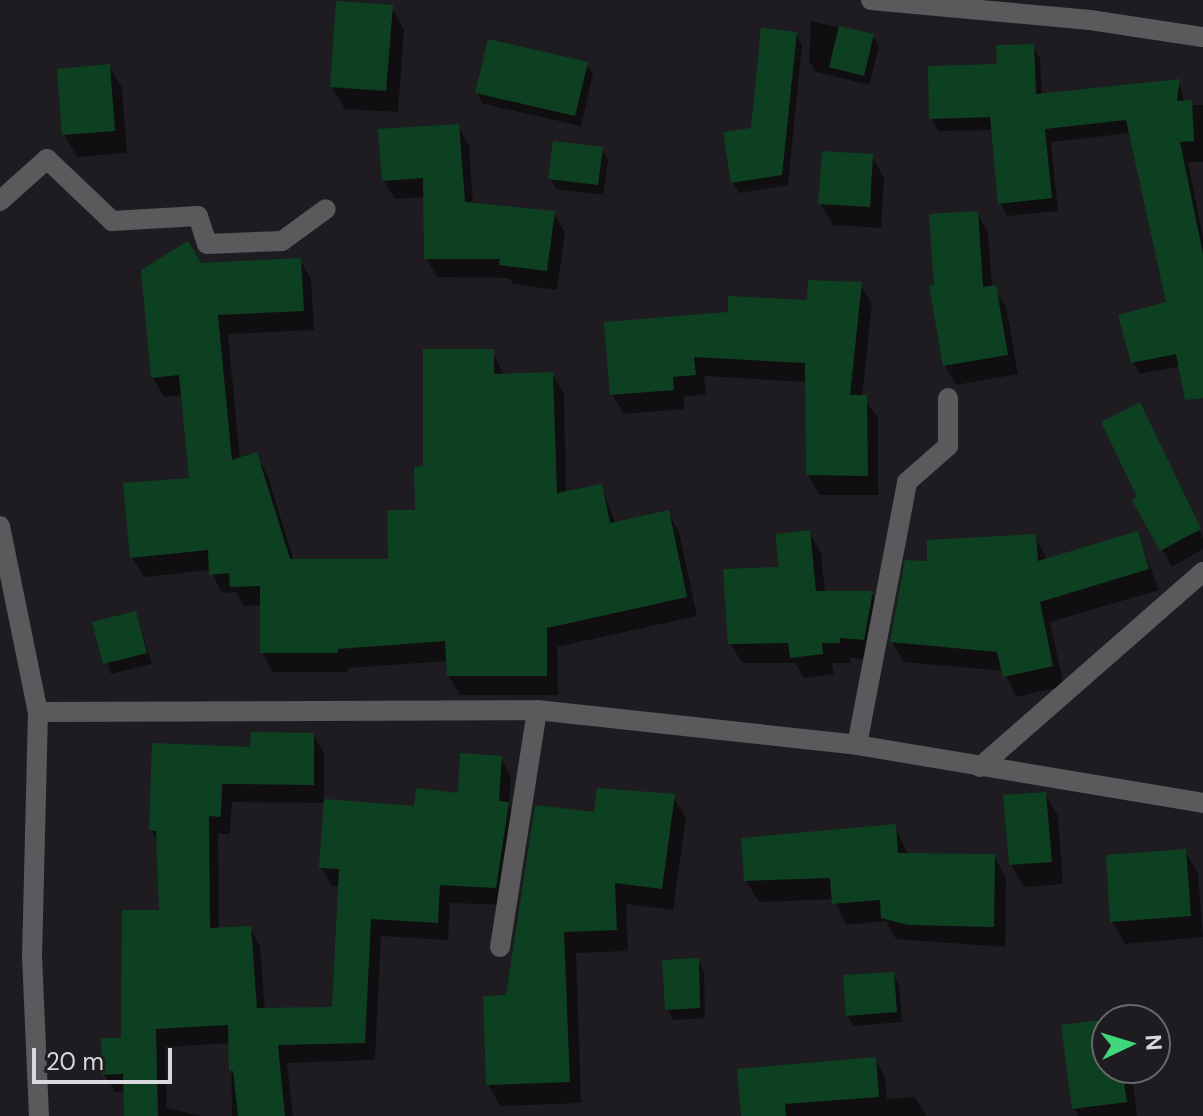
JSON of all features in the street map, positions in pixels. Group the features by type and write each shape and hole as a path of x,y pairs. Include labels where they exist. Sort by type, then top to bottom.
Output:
{"street":[{"path":"871,0 1090,20 1203,37"},
{"path":"1083,0 1090,20"},
{"path":"0,201 47,159 112,221 198,216 207,244 282,241 326,209"},
{"path":"857,745 907,482 948,446 948,398"},
{"path":"0,526 38,712 32,956 39,1116"},
{"path":"980,767 1203,572"},
{"path":"500,947 537,710"},
{"path":"38,712 537,710 857,745 1203,803"}],"building":[{"path":"336,1 393,5 386,91 330,87"},
{"path":"839,26 874,34 864,76 829,67"},
{"path":"761,28 797,32 782,175 731,183 723,132 751,128"},
{"path":"488,39 588,62 575,116 475,93"},
{"path":"1034,44 1036,94 1180,79 1177,101 1192,100 1194,141 1180,142 1203,254 1203,398 1185,400 1176,354 1131,363 1118,315 1166,302 1126,120 1045,129 1052,198 998,204 990,117 929,119 928,66 997,64 996,45"},
{"path":"110,64 115,131 62,135 57,69"},
{"path":"459,124 465,202 555,211 547,271 499,265 500,259 424,259 423,178 382,181 378,129"},
{"path":"553,141 603,147 598,185 548,179"},
{"path":"822,151 873,154 870,207 818,204"},
{"path":"978,211 983,287 996,285 1008,355 943,366 929,285 934,285 929,214"},
{"path":"188,241 201,263 301,258 304,311 218,315 232,460 257,452 290,559 388,559 387,510 415,510 414,467 423,466 423,349 494,349 494,374 553,372 557,493 602,484 610,523 669,510 687,597 547,628 547,676 447,676 445,641 338,649 338,653 260,653 260,586 230,587 229,573 209,575 208,550 130,558 123,483 189,478 179,375 151,378 141,270"},
{"path":"808,280 862,282 850,395 867,395 868,476 806,475 805,363 694,357 696,375 673,377 674,390 610,395 604,322 728,312 728,296 807,300"},
{"path":"1140,402 1201,529 1160,551 1132,500 1137,497 1101,422"},
{"path":"810,530 816,591 873,591 864,640 840,638 840,643 822,643 823,654 790,658 788,643 728,644 723,569 779,567 775,534"},
{"path":"1138,531 1149,569 1040,602 1053,666 1003,677 997,652 890,642 905,560 927,561 927,540 1036,534 1038,561"},
{"path":"136,611 147,653 103,664 92,622"},
{"path":"251,732 314,733 314,785 222,784 221,817 209,816 210,928 251,926 257,1008 332,1007 339,869 319,868 324,799 414,806 416,788 458,793 460,753 502,756 499,801 509,802 496,888 440,885 438,923 371,919 365,1043 278,1045 285,1116 238,1116 233,1071 229,1071 228,1025 156,1029 158,1116 124,1116 123,1074 102,1075 101,1038 121,1038 122,910 159,910 156,831 149,830 152,743 250,747"},
{"path":"597,788 675,794 662,889 615,883 617,930 564,932 570,1082 486,1085 483,996 506,995 535,805 594,812"},
{"path":"1046,792 1052,862 1009,865 1003,795"},
{"path":"896,824 898,853 995,854 994,927 909,925 881,918 880,900 832,904 830,878 744,881 741,838"},
{"path":"1186,849 1191,916 1110,922 1106,855"},
{"path":"699,958 700,1008 665,1010 662,960"},
{"path":"894,972 897,1012 846,1016 843,975"},
{"path":"1091,1021 1091,1084 1124,1084 1127,1102 1072,1109 1061,1025"},
{"path":"876,1057 879,1097 785,1104 786,1116 741,1116 737,1069"}]}
